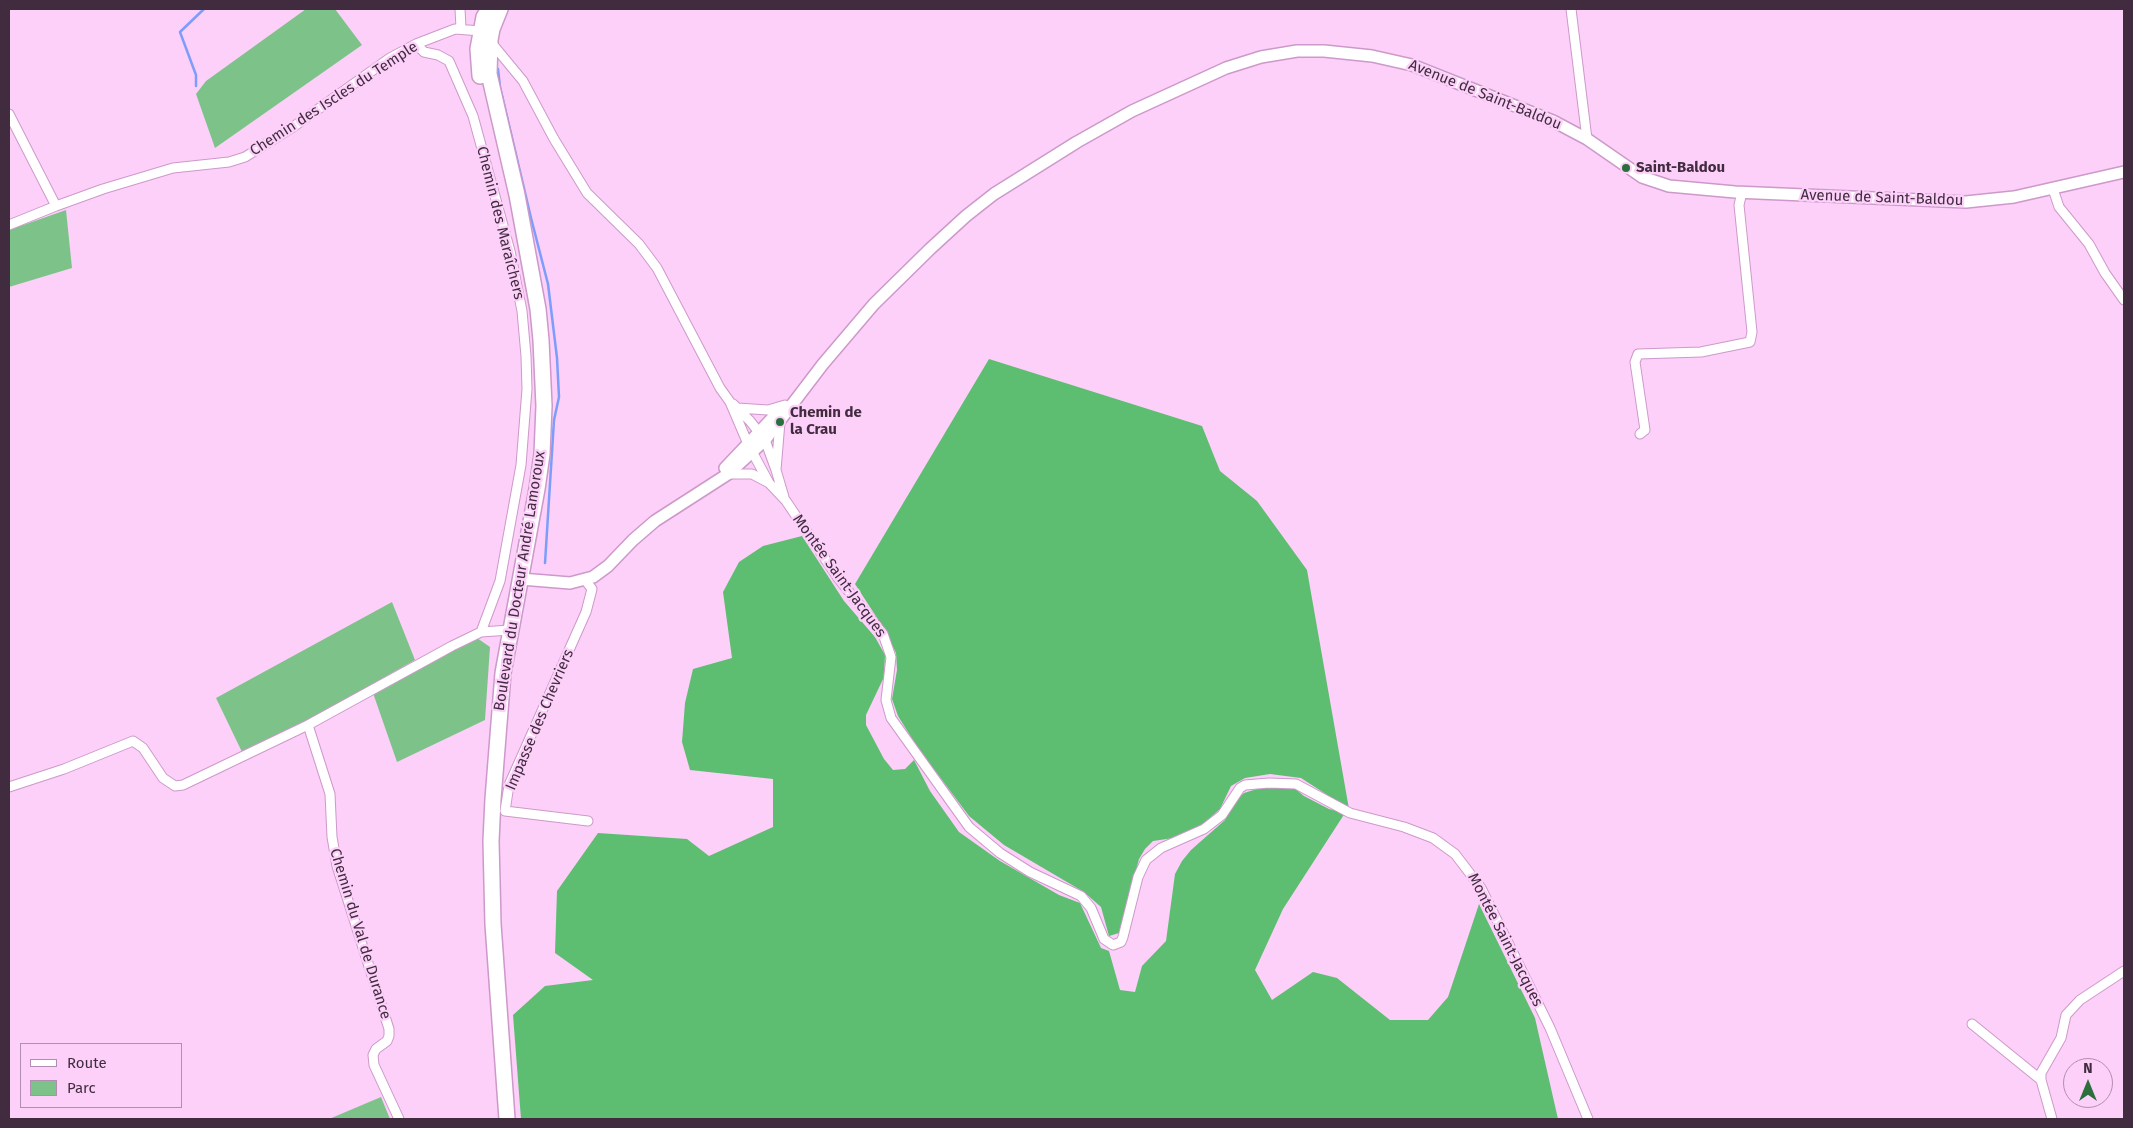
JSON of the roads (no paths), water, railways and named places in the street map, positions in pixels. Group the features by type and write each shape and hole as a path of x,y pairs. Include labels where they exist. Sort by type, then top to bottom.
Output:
{"main road":[{"name":"Boulevard du Docteur André Lamoroux","path":"495,12 478,60 485,99 522,224"},
{"name":"Boulevard du Docteur André Lamoroux","path":"485,36 489,74 522,224 538,309 544,406 542,454 537,489 510,630 499,706 491,841 493,924 507,1119"}],"street":[{"path":"460,9 462,28"},
{"path":"1570,9 1587,139"},
{"name":"Chemin des Iscles du Temple","path":"9,225 103,189 173,168 229,162 245,157 292,127 390,58 416,44 448,30 462,28 485,36"},
{"path":"485,36 523,81 554,139 587,193 627,232 657,268 720,388 762,436 776,470 786,502"},
{"name":"Chemin des Maraîchers","path":"416,44 424,52 438,55 449,62 473,116 510,251 524,329 527,389 517,493 500,581 481,632"},
{"name":"Avenue de Saint-Baldou","path":"762,436 780,422 798,395 846,336 903,275 966,216 994,194 1048,159 1113,121 1168,94 1245,62 1278,54 1324,51 1353,53 1390,60 1433,72 1553,121 1587,139 1626,168 1654,182 1696,189 1951,202 1999,200 2124,172"},
{"path":"9,114 56,206"},
{"path":"2053,189 2059,207 2089,244 2105,273 2124,300"},
{"path":"1640,434 1645,430 1636,362 1638,354 1701,352 1750,342 1752,332 1740,205 1742,192"},
{"name":"Avenue de Saint-Baldou","path":"521,579 570,583 593,577 608,566 655,521 728,474 762,436 785,405 798,395"},
{"path":"734,405 768,410 785,405"},
{"path":"734,405 751,448 769,482 786,502"},
{"path":"776,470 780,422"},
{"name":"Avenue de Saint-Baldou","path":"707,486 751,448"},
{"path":"728,474 752,474 769,482"},
{"name":"Montée Saint-Jacques","path":"786,502 838,578 883,634 890,657 886,700 891,718 960,817 1000,853 1030,872 1087,901 1104,939 1108,943 1117,944 1123,937 1138,877 1146,860 1152,853 1204,830 1222,815 1240,788 1269,783 1288,783 1304,787 1350,813 1404,827 1433,838 1450,850 1465,865 1480,888 1517,960 1554,1037 1588,1119"},
{"name":"Impasse des Chevriers","path":"585,580 592,589 586,612 509,785 505,811 588,821"},
{"path":"9,787 64,769 133,741 142,748 163,778 175,786 183,785 308,725 422,661 481,632 510,630"},
{"name":"Chemin du Val de Durance","path":"308,725 330,794 332,837 337,866 389,1028 389,1036 376,1049 373,1055 374,1065 399,1119"},
{"path":"2052,1119 2041,1080 2042,1073 2062,1038 2066,1015 2080,1000 2124,970"},
{"path":"1972,1024 2041,1080"}],"waterway":[{"path":"196,86 196,75 180,32 204,9"},
{"path":"498,69 500,87 548,284 557,358 559,397 554,420 545,563"}],"place":[{"name":"Saint-Baldou","path":"1626,168"},
{"name":"Chemin de la Crau","path":"780,422"}]}
